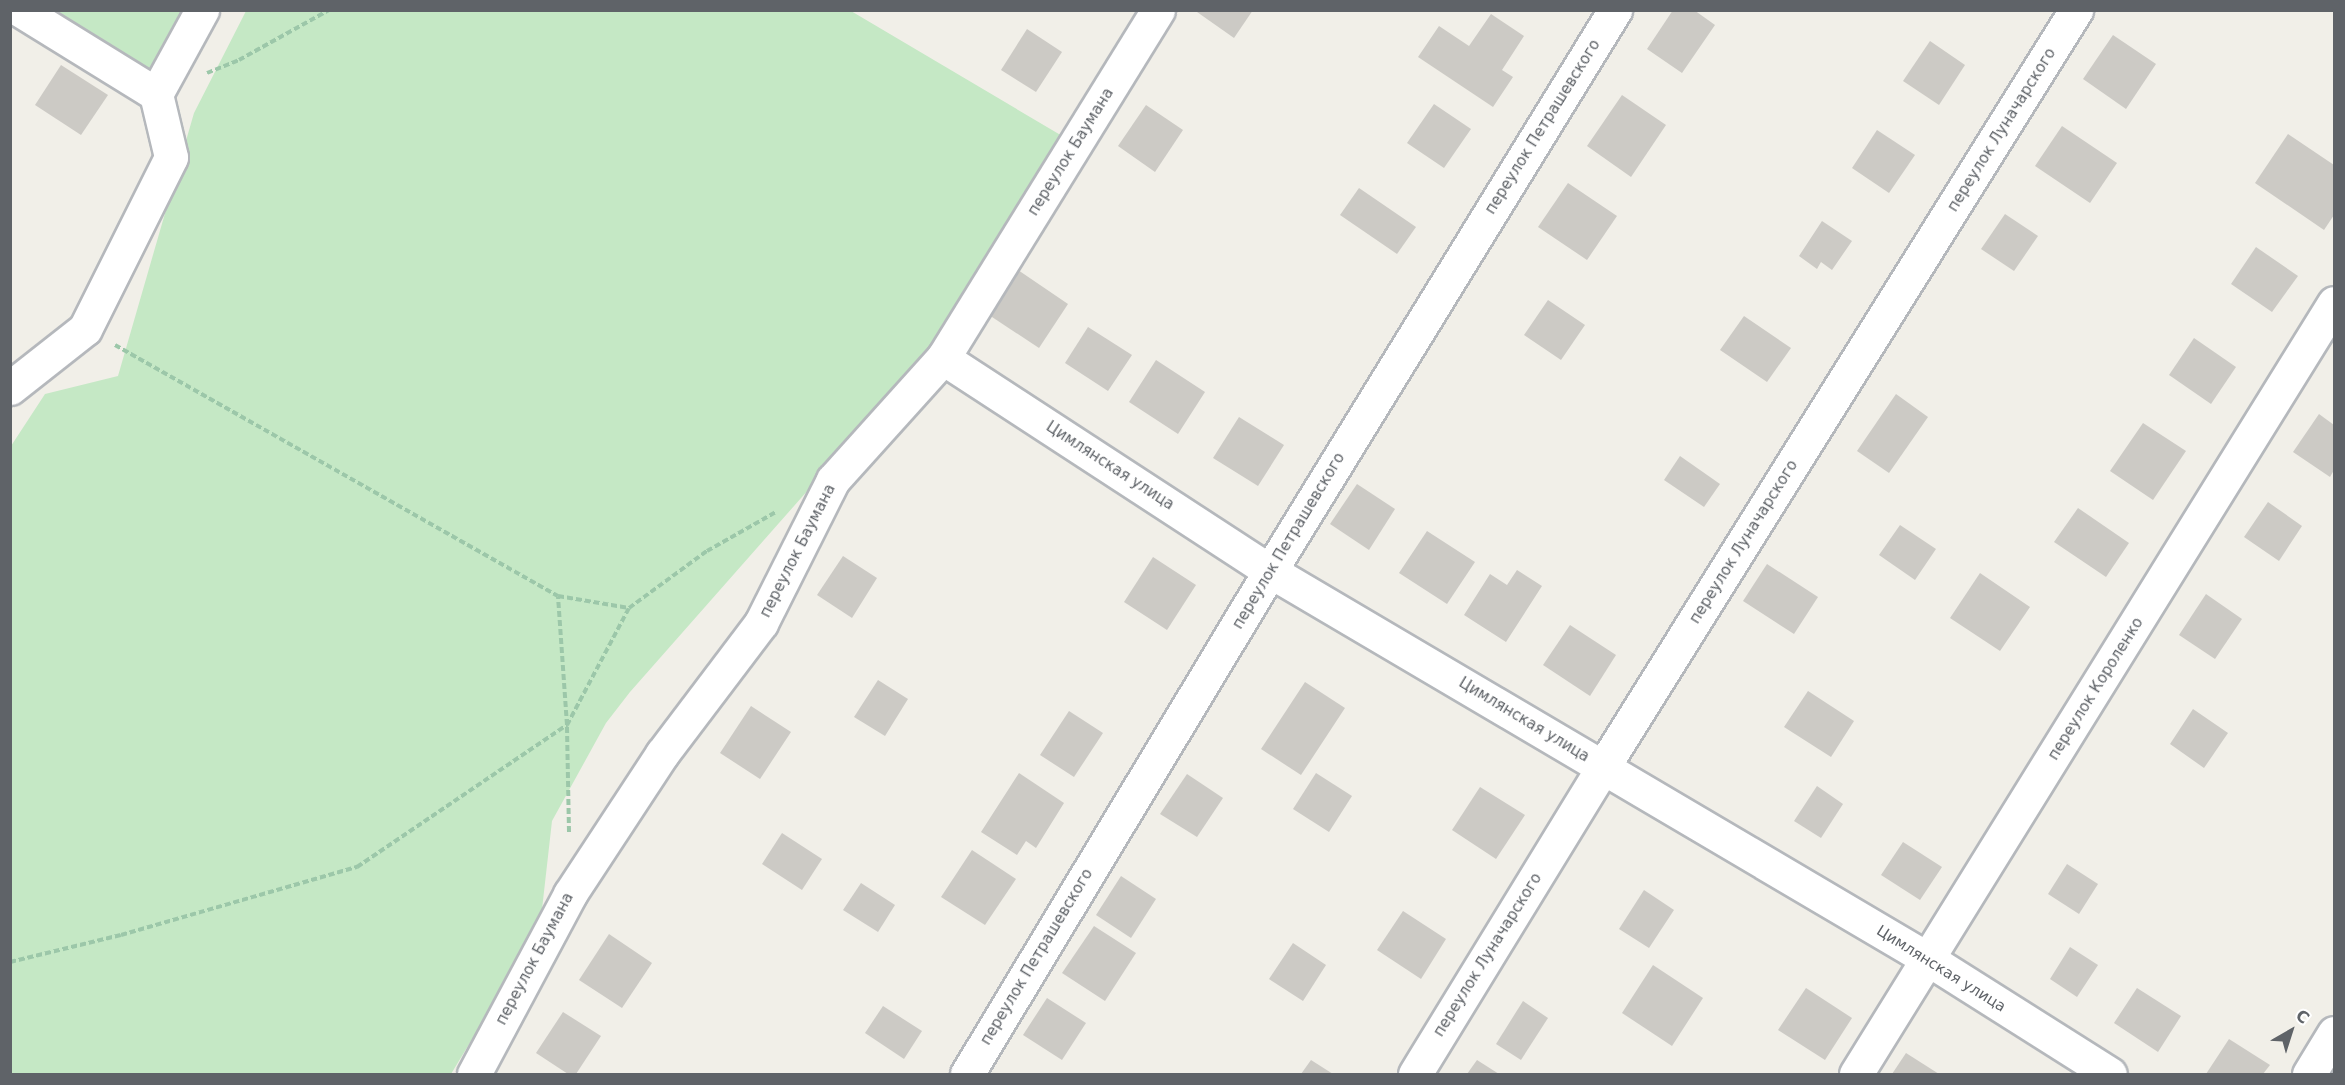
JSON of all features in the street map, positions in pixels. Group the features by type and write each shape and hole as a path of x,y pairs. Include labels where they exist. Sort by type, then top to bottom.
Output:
{"street":[{"path":"20,10 156,94"},
{"path":"10,388 85,328 171,157 156,94 202,10"},
{"name":"переулок Баумана","path":"474,1074 570,894 662,754 761,623 833,480 943,358 1158,10"},
{"name":"переулок Петрашевского","path":"966,1074 1270,570 1615,10"},
{"name":"переулок Луначарского","path":"1415,1074 1603,767 2076,10"},
{"name":"переулок Короленко","path":"1856,1074 2334,303"},
{"name":"Цимлянская улица","path":"943,358 1270,570 1928,959 2110,1074"},
{"path":"2309,1074 2334,1033"}],"path":[{"path":"156,94 239,60 328,10"},
{"path":"85,328 558,596 629,608"},
{"path":"10,962 121,936 357,867 567,725 629,608 707,551 785,507"},
{"path":"558,596 567,725 569,837"}],"green space":[{"path":"181,10 149,70 55,11"},
{"path":"246,11 851,11 1069,140 921,362 630,692 606,723 552,821 540,927 451,1074 11,1074 11,446 45,394 118,376 194,113"}],"building":[{"path":"1198,10 1253,10 1234,38 1197,12"},
{"path":"1673,10 1694,10 1715,25 1682,73 1647,49"},
{"path":"1491,14 1524,36 1502,70 1513,77 1493,107 1418,57 1439,26 1469,46"},
{"path":"1027,29 1062,52 1036,92 1001,70"},
{"path":"2113,35 2156,64 2126,109 2083,79"},
{"path":"1930,41 1965,65 1939,105 1903,81"},
{"path":"61,65 108,95 81,135 35,105"},
{"path":"1622,95 1666,125 1631,177 1587,146"},
{"path":"1434,104 1471,129 1444,168 1407,143"},
{"path":"1146,105 1183,130 1155,172 1118,146"},
{"path":"2062,126 2117,163 2090,203 2035,166"},
{"path":"1877,130 1915,155 1889,193 1852,168"},
{"path":"2288,134 2334,165 2334,215 2324,230 2255,183"},
{"path":"1568,183 1617,216 1587,260 1538,227"},
{"path":"1359,188 1416,227 1397,254 1340,215"},
{"path":"2005,214 2038,236 2014,271 1981,249"},
{"path":"1822,221 1852,241 1832,270 1821,262 1817,269 1799,256"},
{"path":"2256,247 2298,276 2272,312 2231,284"},
{"path":"1018,270 1068,304 1039,348 989,315"},
{"path":"1548,300 1585,325 1561,360 1524,335"},
{"path":"1744,316 1791,348 1767,382 1720,350"},
{"path":"1088,327 1132,355 1108,391 1065,363"},
{"path":"2194,338 2236,367 2211,404 2169,375"},
{"path":"1156,360 1205,392 1178,434 1129,402"},
{"path":"1896,394 1928,417 1889,473 1857,451"},
{"path":"2319,414 2334,425 2334,470 2330,477 2293,452"},
{"path":"1239,417 1284,445 1258,486 1213,458"},
{"path":"2143,423 2186,451 2153,500 2110,471"},
{"path":"1680,456 1720,484 1704,507 1664,480"},
{"path":"1357,484 1395,509 1369,550 1330,524"},
{"path":"2268,502 2302,526 2279,561 2244,537"},
{"path":"2078,508 2129,543 2106,577 2054,542"},
{"path":"1900,525 1936,549 1915,580 1879,555"},
{"path":"1427,531 1475,562 1447,604 1399,573"},
{"path":"843,556 877,578 852,618 817,595"},
{"path":"1153,557 1196,585 1167,630 1124,602"},
{"path":"1767,564 1818,597 1794,634 1743,601"},
{"path":"1517,570 1542,586 1506,642 1464,615 1490,574 1507,585"},
{"path":"1980,573 2030,607 2000,651 1950,618"},
{"path":"2206,594 2242,619 2215,659 2179,635"},
{"path":"1570,625 1616,655 1590,696 1543,665"},
{"path":"878,680 908,699 885,736 854,717"},
{"path":"1305,682 1345,708 1301,775 1261,749"},
{"path":"1808,691 1854,721 1831,757 1784,727"},
{"path":"751,706 791,732 760,779 720,753"},
{"path":"2193,709 2228,733 2204,768 2170,744"},
{"path":"1069,711 1103,733 1074,777 1040,755"},
{"path":"1019,773 1064,803 1036,848 1026,841 1017,855 981,832"},
{"path":"1316,773 1352,796 1329,832 1293,809"},
{"path":"1187,774 1223,798 1197,837 1160,814"},
{"path":"1817,786 1843,804 1821,838 1794,821"},
{"path":"1480,787 1525,815 1496,859 1452,830"},
{"path":"782,833 822,859 802,890 762,864"},
{"path":"1903,842 1942,867 1920,900 1881,875"},
{"path":"972,850 1016,879 985,925 941,897"},
{"path":"2067,864 2098,884 2079,914 2048,894"},
{"path":"1121,876 1156,899 1131,938 1096,915"},
{"path":"861,883 895,905 878,932 843,910"},
{"path":"1644,890 1674,910 1649,948 1619,929"},
{"path":"1403,911 1446,939 1421,979 1377,950"},
{"path":"1094,926 1136,953 1105,1001 1062,973"},
{"path":"609,934 652,963 622,1008 579,980"},
{"path":"1293,943 1326,965 1303,1001 1269,979"},
{"path":"2070,947 2098,965 2077,997 2050,979"},
{"path":"1653,965 1703,998 1672,1046 1622,1013"},
{"path":"1806,988 1852,1018 1825,1060 1778,1030"},
{"path":"2137,988 2181,1016 2158,1052 2114,1023"},
{"path":"1047,998 1086,1023 1062,1060 1023,1035"},
{"path":"1523,1001 1548,1018 1521,1060 1496,1044"},
{"path":"883,1006 922,1031 904,1059 865,1033"},
{"path":"563,1012 601,1036 576,1074 568,1074 536,1053"},
{"path":"2229,1039 2270,1065 2263,1074 2206,1074"},
{"path":"1906,1053 1939,1074 1892,1074"},
{"path":"1311,1060 1333,1074 1301,1074"},
{"path":"1477,1060 1499,1074 1467,1074"}]}
